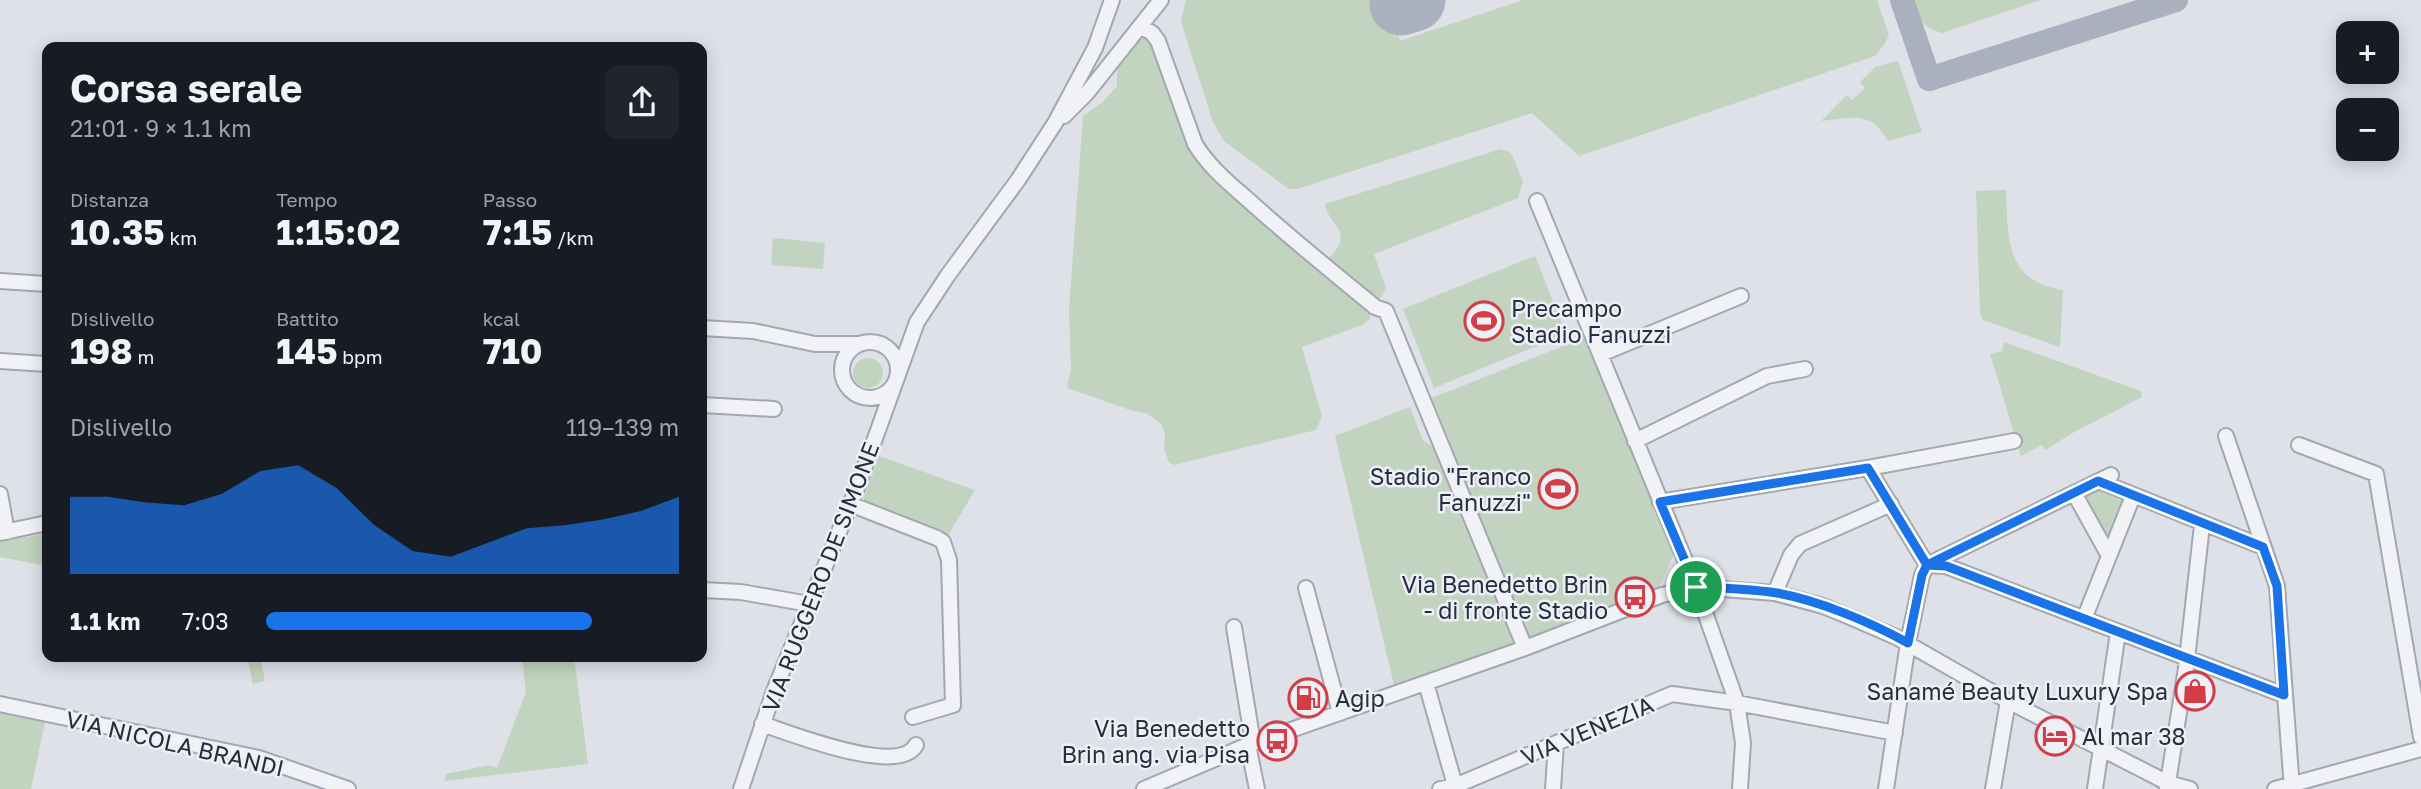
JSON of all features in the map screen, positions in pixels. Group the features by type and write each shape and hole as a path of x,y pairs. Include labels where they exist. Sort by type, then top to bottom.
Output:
{"street":[{"path":"1055,123 1095,48 1112,0"},
{"path":"1055,123 1072,110 1142,27 1161,0"},
{"path":"1142,27 1158,41 1195,144 1202,156 1221,177 1285,233 1375,307 1386,311 1525,648"},
{"name":"VIA RUGGERO DE SIMONE","path":"741,789 762,724 850,504 918,322 1055,123"},
{"path":"1537,201 1696,587 1737,703 1743,743 1740,789"},
{"path":"0,281 42,284"},
{"path":"1601,354 1741,296"},
{"path":"707,328 753,331 815,344 869,342 886,347 912,335"},
{"path":"815,344 843,366 847,355 860,344"},
{"path":"866,398 880,397 897,378 896,360 886,347"},
{"path":"0,361 42,364"},
{"name":"VIA RUGGERO DE SIMONE","path":"843,366 844,380 854,393 866,398 877,430"},
{"path":"1636,441 1767,376 1805,369"},
{"path":"707,405 774,409"},
{"path":"2225,436 2277,586 2292,788"},
{"path":"1660,502 2014,441"},
{"path":"2299,444 2376,474 2421,737"},
{"path":"1868,468 1927,565"},
{"path":"1886,789 1908,643 1922,575 1927,565 2105,478 2133,496 2263,547"},
{"path":"2074,492 2108,554"},
{"path":"0,494 4,533 42,524"},
{"path":"2084,619 2133,496"},
{"path":"850,504 937,538 946,548 949,560 953,705 914,717"},
{"path":"1775,593 1791,555 1800,544 1891,504"},
{"path":"2168,786 2187,658 2202,525"},
{"path":"1927,565 1946,566 2284,695"},
{"path":"1144,789 1250,744 1525,648 1662,595 1696,587 1775,593 1823,606 1908,643 2008,701 2168,786 2190,789"},
{"path":"1306,588 1340,713"},
{"path":"707,590 741,592 809,604"},
{"path":"1234,627 1257,789"},
{"path":"2095,789 2118,632"},
{"path":"1426,683 1450,788"},
{"name":"VIA VENEZIA","path":"1450,788 1672,694 1737,703 1895,733"},
{"path":"1993,789 2008,701"},
{"name":"VIA NICOLA BRANDI","path":"0,704 259,758 348,789"},
{"name":"VIA RUGGERO DE SIMONE","path":"762,724 853,752 882,757 895,748 923,744"},
{"path":"1553,789 1556,743"},
{"path":"2275,789 2292,788 2421,749"}],"green space":[{"path":"1186,0 1387,0 1400,41 1523,0 1877,0 1889,35 1875,56 1579,156 1532,113 1297,189 1289,189 1224,141 1213,122 1181,22"},
{"path":"1912,0 2041,0 1942,33 1922,21"},
{"path":"1142,37 1149,38 1155,44 1184,133 1205,171 1279,239 1370,313 1370,319 1362,325 1302,347 1322,416 1316,430 1174,465 1169,462 1164,449 1165,434 1161,424 1146,413 1067,388 1071,369 1069,310 1083,116 1103,102 1117,86 1117,66"},
{"path":"1898,61 1922,132 1888,141 1882,131 1868,120 1851,118 1821,121 1847,95 1852,100 1865,88 1860,82 1875,67"},
{"path":"1501,149 1511,153 1523,181 1518,198 1374,254 1386,288 1381,297 1376,299 1328,259 1340,242 1341,235 1325,204"},
{"path":"2006,190 2009,240 2020,267 2029,277 2044,285 2063,290 2060,347 1983,320 1980,314 1976,191"},
{"path":"773,238 825,243 823,269 771,265"},
{"name":"Precampo Stadio Fanuzzi","path":"1535,256 1566,334 1434,388 1403,309"},
{"name":"Stadio \"Franco Fanuzzi\"","path":"1586,337 1674,554 1659,587 1529,638 1432,398"},
{"path":"2004,342 2141,391 2142,397 2045,450 2042,445 2021,456 1990,354 2002,351"},
{"path":"868,358 874,359 882,367 882,379 874,387 868,388 862,387 854,379 853,373 854,367 862,359"},
{"path":"1410,407 1423,441 1439,449 1514,645 1394,685 1335,436"},
{"path":"879,456 975,490 947,537 935,527 862,503"},
{"path":"2098,489 2123,500 2109,542 2083,495"},
{"path":"42,534 42,565 0,557 0,542"},
{"path":"248,662 261,662 265,681 253,684"},
{"path":"523,662 575,662 588,764 444,781 446,774 489,765 497,768 526,692"},
{"path":"0,713 45,722 31,789 0,789"}],"taxiway":[{"path":"1902,0 1929,79 2176,0"}],"runway":[{"path":"1401,4 1414,0"}],"place":[{"name":"Precampo Stadio Fanuzzi","path":"1484,321"},
{"name":"Stadio \"Franco Fanuzzi\"","path":"1558,489"},
{"name":"Via Benedetto Brin - di fronte Stadio","path":"1635,597"},
{"name":"Sanamé Beauty Luxury Spa","path":"2195,691"},
{"name":"Agip","path":"1308,698"},
{"name":"Al mar 38","path":"2055,736"},
{"name":"Via Benedetto Brin ang. via Pisa","path":"1277,741"}],"route":[{"path":"1696,587 1660,502 1868,468 1927,565 2098,481 2202,525 2263,547 2277,586 2284,695 1946,566 1927,565 1922,575 1908,643 1799,598 1775,593 1696,587"}]}
